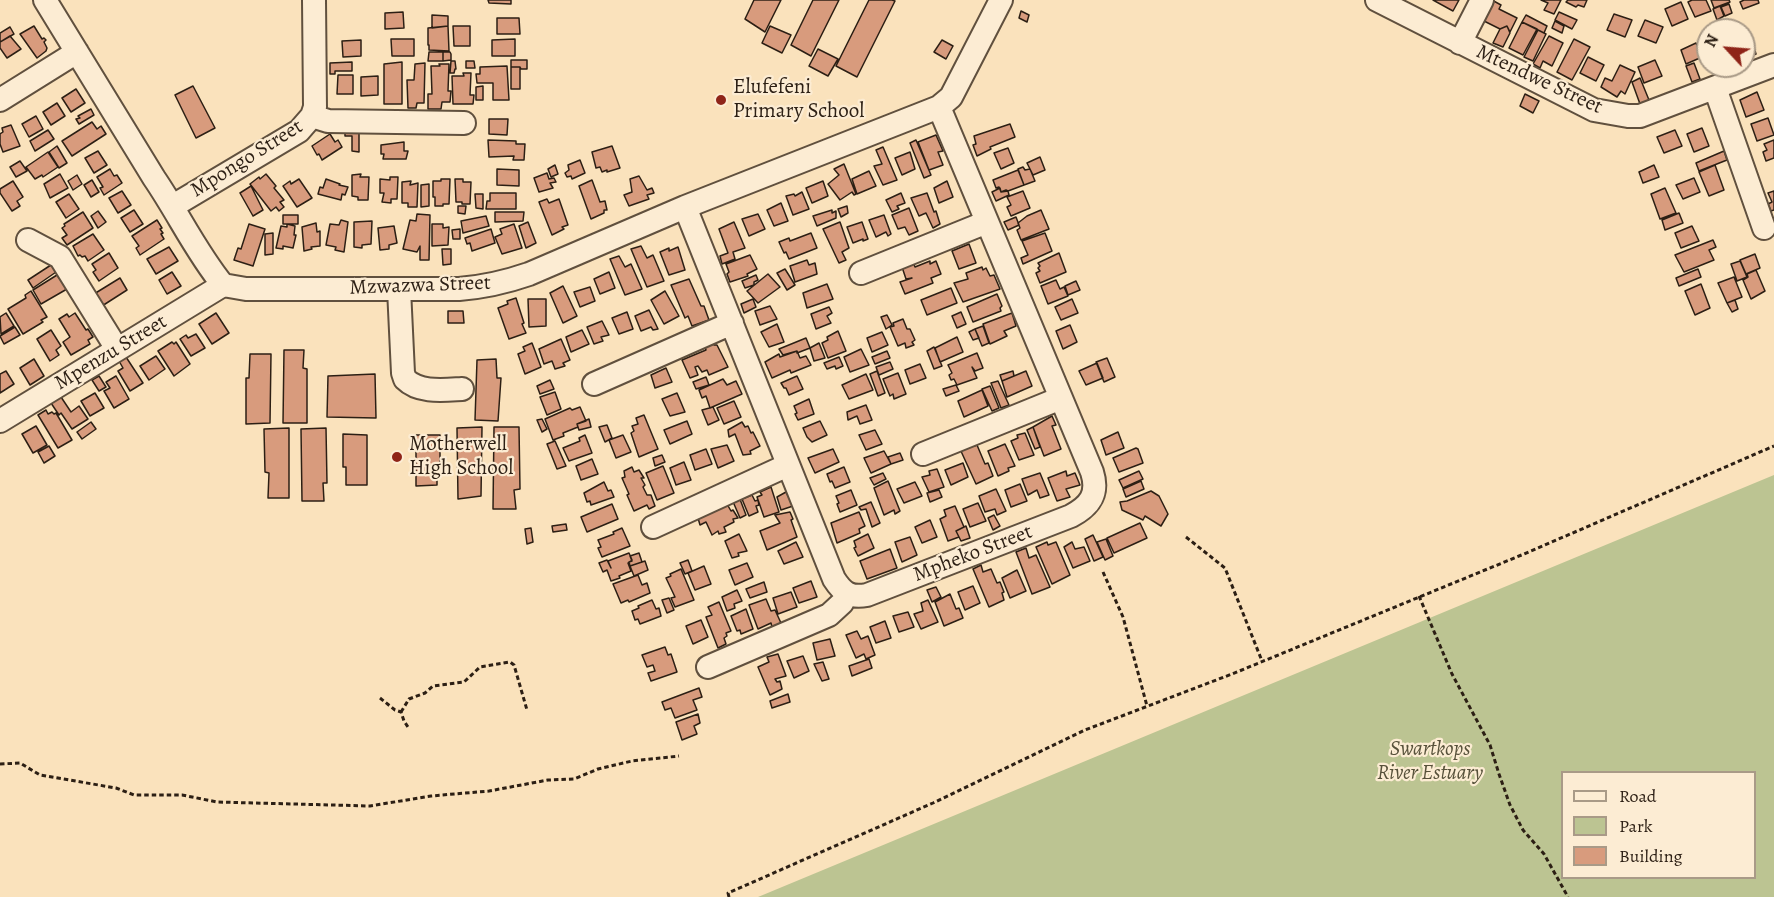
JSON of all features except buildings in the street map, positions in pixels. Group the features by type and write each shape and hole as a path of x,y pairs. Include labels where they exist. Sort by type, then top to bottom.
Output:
{"street":[{"path":"45,0 173,206 202,258 223,285"},
{"name":"Mpongo Street","path":"173,206 299,131 312,116 315,107 314,0"},
{"name":"Mtendwe Street","path":"1377,0 1594,110 1617,115 1640,116 1774,65"},
{"path":"1460,43 1482,0"},
{"name":"Mzwazwa Street","path":"223,285 246,289 481,288 529,274 685,207 939,107 951,97 998,1"},
{"path":"0,99 77,52"},
{"path":"1714,88 1764,228"},
{"name":"Mpheko Street","path":"847,594 857,597 882,590 1071,516 1088,505 1092,499 1095,481 939,107"},
{"path":"312,116 328,121 464,123"},
{"path":"685,207 834,579 841,591 847,594 842,603 829,615 708,667"},
{"path":"861,273 987,222"},
{"path":"28,240 60,257 117,349"},
{"name":"Mpenzu Street","path":"0,422 223,285"},
{"path":"399,289 405,380 416,387 432,390 462,390"},
{"path":"594,384 732,323"},
{"path":"922,454 1061,398"},
{"path":"653,527 788,465"}],"path":[{"path":"729,897 728,893 933,803 1085,730 1419,597 1774,446"},
{"path":"1186,537 1225,568 1262,661"},
{"path":"1103,572 1123,617 1147,706"},
{"path":"1419,597 1452,674 1490,744 1510,805 1523,830 1544,854 1568,897"},
{"path":"401,712 409,699 425,693 433,686 464,682 480,667 510,662 514,665 527,710"},
{"path":"380,699 401,712"},
{"path":"401,712 408,727"},
{"path":"0,765 20,763 40,775 116,788 134,795 182,795 218,802 370,806 431,796 489,791 548,780 574,779 598,769 632,761 679,756"}],"green space":[{"name":"Swartkops River Estuary","path":"1774,475 1774,897 758,897"}],"place":[{"name":"Elufefeni Primary School","path":"721,100"},
{"name":"Motherwell High School","path":"397,457"}]}
